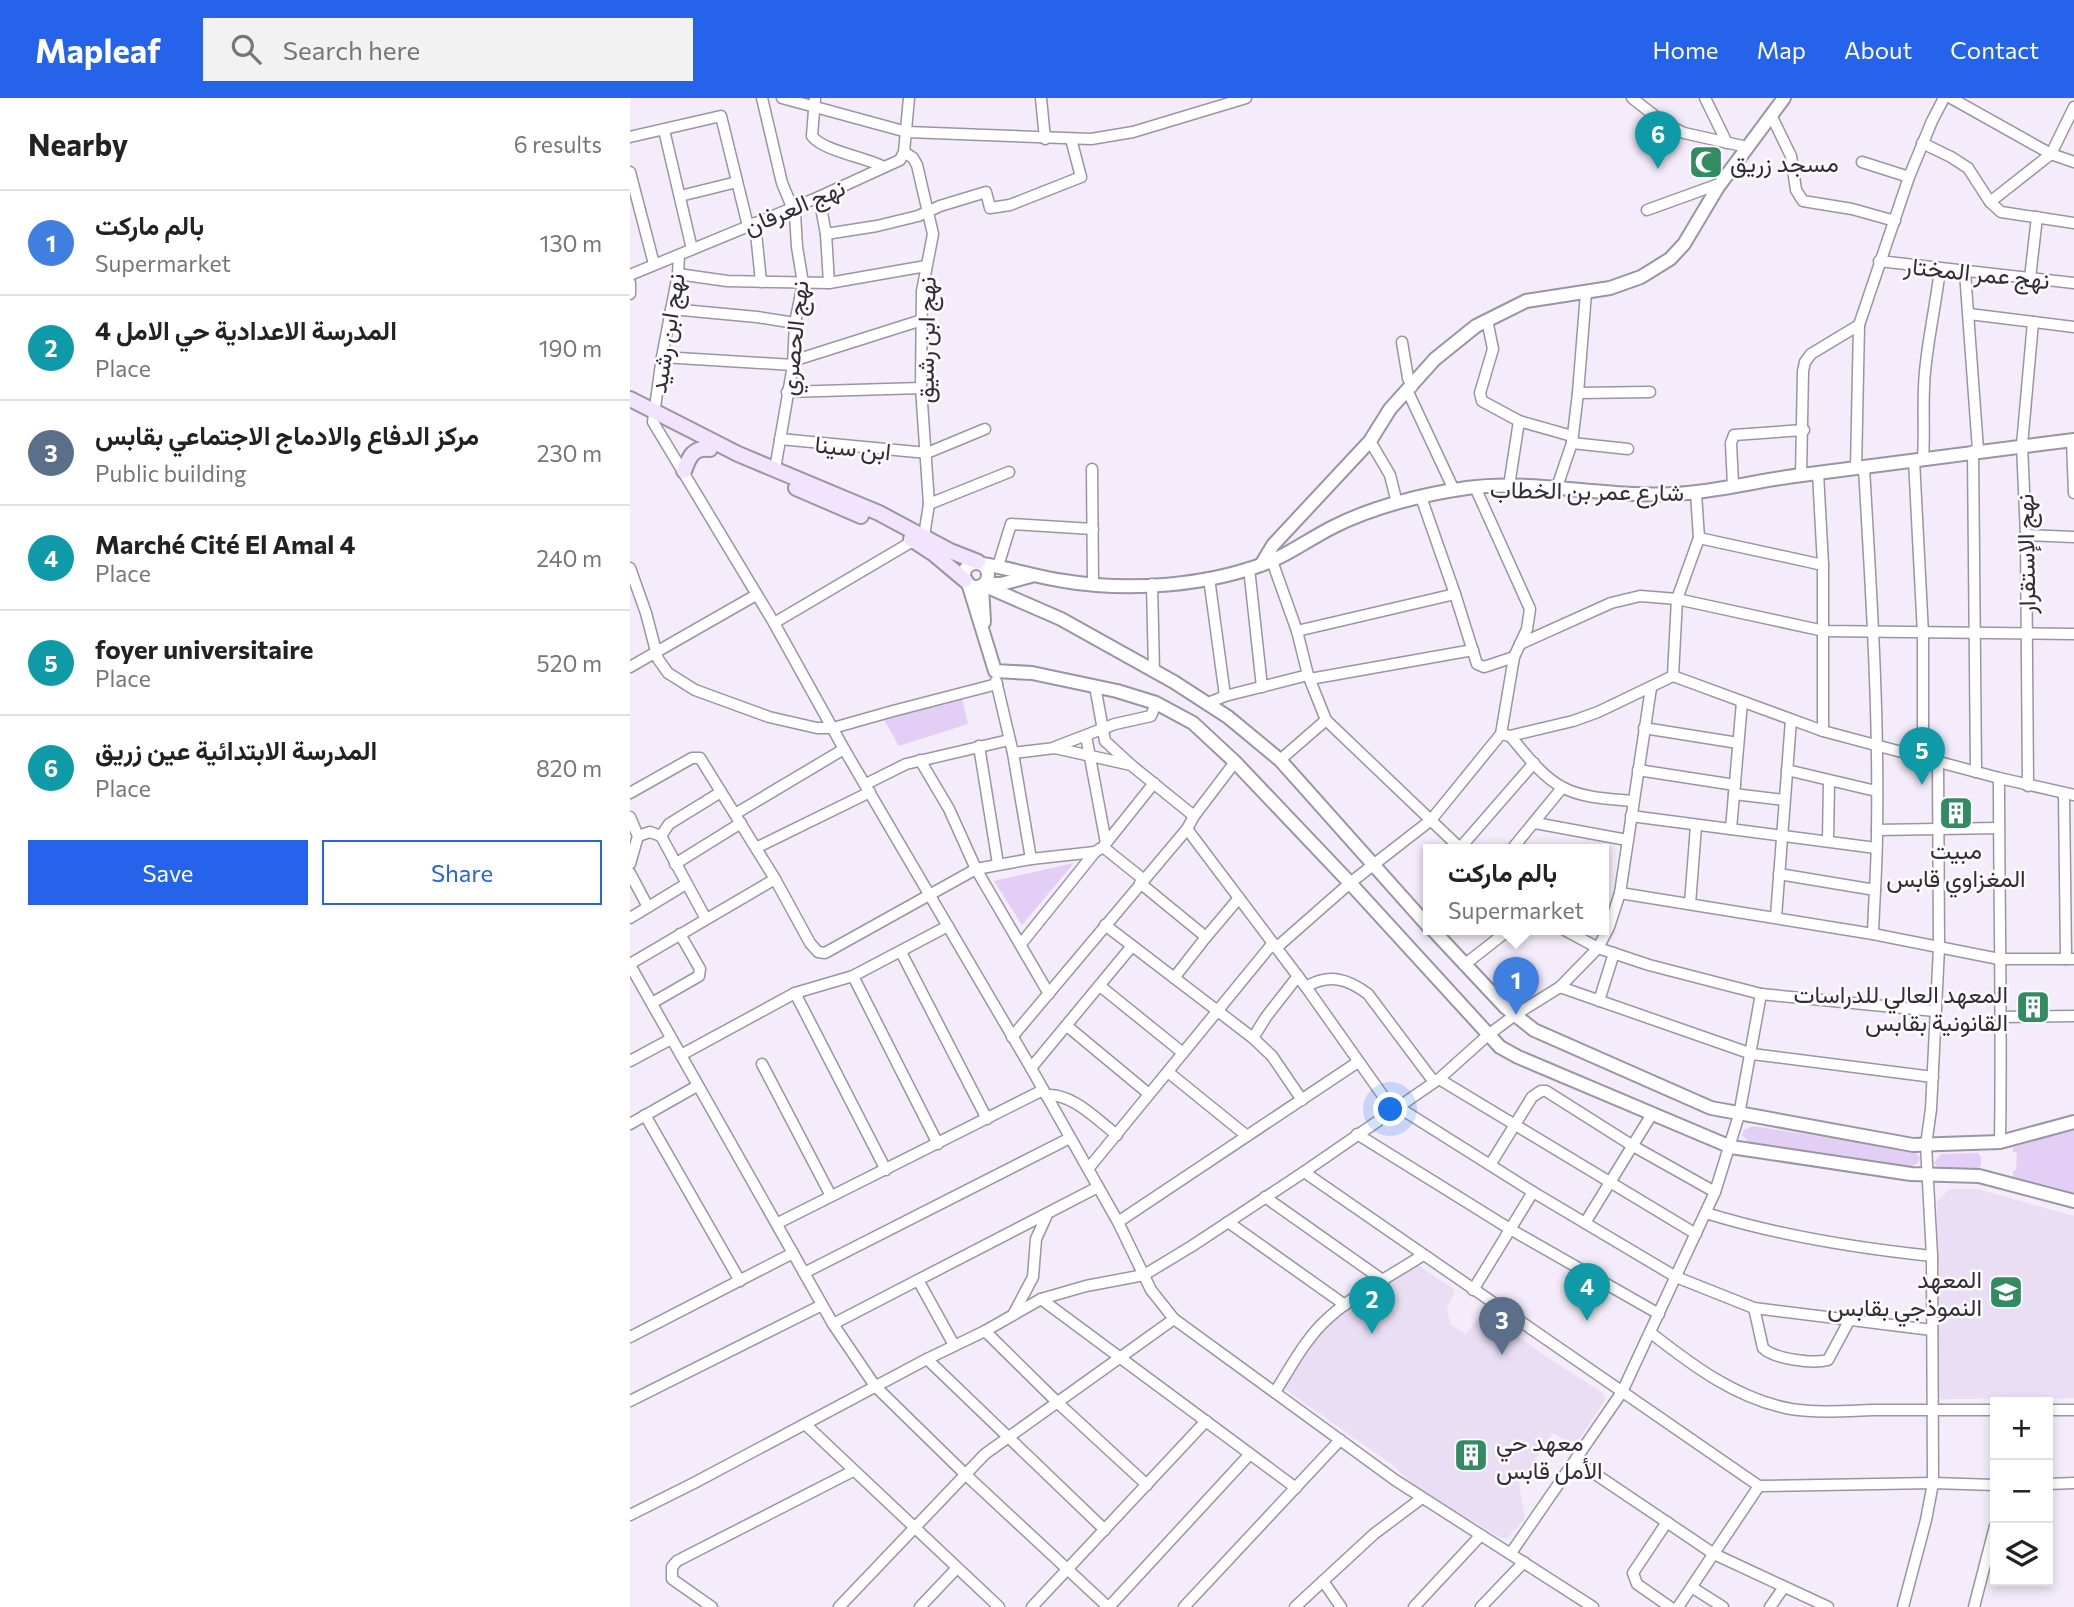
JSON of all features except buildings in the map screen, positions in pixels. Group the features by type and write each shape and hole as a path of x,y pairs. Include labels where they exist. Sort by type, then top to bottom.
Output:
{"main road":[{"path":"630,399 710,449 896,531 980,563"},
{"path":"630,409 654,416 879,513 918,538 967,582"},
{"path":"684,471 695,451 710,449"}],"street":[{"name":"نهج الحصري","path":"762,98 782,183 792,206 803,283 795,323 793,365 775,469"},
{"path":"782,98 814,103 907,132 1045,139 1091,139 1133,132 1245,98"},
{"path":"904,152 909,98"},
{"path":"1041,98 1045,139"},
{"path":"1632,98 1684,133 1746,147"},
{"path":"1704,98 1727,144"},
{"path":"1262,687 1261,564 1273,544 1370,441 1390,409 1445,350 1487,320 1544,297 1610,288 1641,277 1670,259 1691,234 1718,187 1746,147 1784,98"},
{"path":"1873,934 1877,830 1874,633 1860,468 1859,325 1909,177 1944,98"},
{"path":"1951,98 2050,155 2074,162"},
{"path":"814,103 812,136 817,143 869,159 884,167"},
{"path":"1990,202 2050,155 2074,107"},
{"path":"1771,115 1791,156 1796,190 1803,201 1852,209 1895,221"},
{"path":"630,137 721,116 737,182 752,224 761,282"},
{"path":"664,130 692,249"},
{"path":"826,234 877,226 929,212 986,192 990,208 1010,205 1081,177 1072,139"},
{"path":"1922,143 1968,168 1990,202 2001,212 2074,222"},
{"name":"نهج العرفان","path":"630,275 819,197 900,160 904,152"},
{"name":"نهج ابن رشيق","path":"904,152 913,158 917,165 933,234 922,291 921,388 929,504 918,538"},
{"path":"1862,162 1909,177"},
{"path":"630,172 654,264"},
{"path":"680,196 737,182"},
{"path":"1647,210 1694,191 1716,185 1718,187"},
{"path":"819,197 826,234 829,283"},
{"path":"2030,278 2037,217"},
{"name":"نهج ابن رشيد","path":"654,416 679,256"},
{"name":"نهج عمر المختار","path":"1879,261 2074,283"},
{"path":"678,274 727,281 829,283 926,266"},
{"path":"1923,758 1918,459 1925,430 1925,370 1940,269"},
{"path":"1965,272 1975,451 1976,772"},
{"path":"630,283 630,294"},
{"path":"1557,487 1572,440 1586,293"},
{"path":"671,309 795,323"},
{"path":"1969,314 2074,327"},
{"path":"662,357 793,365 799,359 922,320"},
{"path":"1487,320 1493,349 1479,398 1519,421 1572,440 1628,449"},
{"name":"نهج الإستقرار","path":"2028,786 2026,536 2022,445 2033,322"},
{"path":"1801,475 1804,430 1802,383 1805,362 1811,354 1859,325"},
{"path":"1402,342 1410,389 1454,490"},
{"path":"788,392 921,388"},
{"path":"1578,393 1650,392"},
{"path":"654,416 844,749 1031,1068 1118,1222 1152,1290 1174,1319 1422,1498 1511,1553 1581,1604 1593,1607"},
{"path":"1509,486 1519,421"},
{"path":"927,453 985,429"},
{"path":"1733,485 1731,443 1734,435 1804,430"},
{"name":"ابن سينا","path":"780,439 927,453"},
{"path":"2073,440 2074,493"},
{"name":"شارع عمر بن الخطاب","path":"1031,576 1093,585 1152,584 1209,578 1261,564 1335,525 1396,503 1475,487 1557,487 1645,495 1696,493 1801,475 2073,440"},
{"path":"1370,441 1390,475 1396,503"},
{"path":"1092,470 1093,585"},
{"path":"929,504 1009,471"},
{"path":"1818,473 1823,565 1823,730"},
{"path":"1088,1170 1217,1011 1275,945 1431,820 1506,735 1514,657 1530,619 1528,600 1475,487"},
{"path":"1672,676 1677,599 1699,538 1696,493"},
{"path":"1420,497 1455,594 1475,660 1480,666 1514,657"},
{"path":"998,566 1011,524 1093,529"},
{"path":"2026,536 2074,537"},
{"path":"774,623 918,538"},
{"path":"1699,538 1823,565"},
{"path":"980,563 989,573 984,584 984,629"},
{"path":"1031,576 980,563 968,566 964,573 984,629 995,671 1013,753 1031,859"},
{"path":"1261,564 1297,631 1309,677 1326,720 1456,844"},
{"path":"630,568 658,659 668,673 695,690 769,717 833,729 893,710 997,684"},
{"path":"967,582 974,587 1031,576"},
{"path":"1209,578 1225,696"},
{"path":"984,584 1060,619 1208,703 1280,760 1423,920"},
{"path":"1152,584 1154,671"},
{"path":"1297,631 1455,594"},
{"path":"630,668 757,595"},
{"path":"1520,644 1626,598 1654,596 1824,631 2074,634"},
{"path":"1208,703 1225,696 1309,677 1473,650"},
{"path":"995,671 1032,673 1095,686 1156,703 1194,723 1235,762 1350,883 1488,1035 1500,1047 1518,1057 1731,1147 1927,1175 1979,1175 2074,1201"},
{"path":"1506,735 1573,722 1672,676"},
{"path":"1619,893 1776,917 1999,959 2070,959 2069,795 1876,746 1791,720 1672,676"},
{"path":"1095,686 1102,729 1108,746 1194,816"},
{"path":"1609,922 1619,893 1651,688"},
{"path":"1731,829 1742,702"},
{"path":"1013,753 1055,748 1102,729 1151,716 1156,703"},
{"path":"1280,760 1326,720"},
{"path":"1776,917 1791,720"},
{"path":"1644,728 1738,743"},
{"path":"1506,735 1562,788 1633,801"},
{"path":"1086,736 1101,847 1206,937"},
{"path":"756,848 868,788 906,764 1009,740"},
{"path":"979,746 998,864"},
{"path":"1055,748 1131,765"},
{"path":"675,864 844,749"},
{"path":"630,793 692,758 704,761 775,879 813,949 825,953 976,869 1101,847"},
{"path":"920,760 949,809 976,869 1049,994"},
{"path":"1012,1037 1187,829 1235,762"},
{"path":"1903,1607 1933,1483 1932,1256 1926,1146 1931,1109 1939,948 1938,762"},
{"path":"1463,844 1534,763"},
{"path":"1639,770 1784,800"},
{"path":"1787,770 1876,791"},
{"path":"1999,778 1999,959 2002,1017 2000,1142"},
{"path":"1828,840 1829,781"},
{"path":"1021,944 1154,783"},
{"path":"1519,844 1562,788"},
{"path":"661,836 669,824 721,792"},
{"path":"1631,816 1876,848"},
{"path":"630,817 638,836 630,864"},
{"path":"1535,823 1627,840"},
{"path":"1690,904 1696,826"},
{"path":"1877,830 1999,828"},
{"path":"1187,829 1395,1109 1676,1277 1754,1308 1932,1330"},
{"path":"638,836 650,832 661,836 706,919"},
{"path":"630,873 648,907"},
{"path":"1779,874 1875,890"},
{"path":"775,879 630,964 833,1324 875,1386 964,1474 1108,1607 1251,1454"},
{"path":"630,918 686,884"},
{"path":"1174,978 1239,898"},
{"path":"1609,905 1615,908"},
{"path":"1105,925 1253,1038 1272,1056 1302,1100"},
{"path":"681,1055 795,993 853,976 948,926"},
{"path":"652,1003 699,976 700,968 680,934"},
{"path":"1436,935 1515,1015 1534,1030 1711,1108 1926,1146 2000,1142 2074,1122"},
{"path":"1464,965 1502,935"},
{"path":"1574,935 1598,948 1761,994 1936,1011"},
{"path":"630,1515 985,1331 1041,1299 1086,1286 1144,1275 1304,1172 1437,1080 1488,1035 1560,987 1598,948 1604,935"},
{"path":"1031,1068 1132,946"},
{"path":"901,951 987,1119"},
{"path":"1599,1001 1614,953"},
{"path":"853,976 938,1144"},
{"path":"1253,1038 1298,976"},
{"path":"1306,987 1318,980 1332,978 1356,985 1368,994 1437,1080 1696,1234"},
{"path":"1100,986 1183,1053"},
{"path":"1560,987 1752,1054 1933,1077"},
{"path":"795,993 886,1170"},
{"path":"1511,1553 1622,1392 1706,1213 1731,1147 1752,1054 1761,994"},
{"path":"2002,1017 2074,1016"},
{"path":"1067,1026 1149,1094"},
{"path":"630,1061 671,1039"},
{"path":"1118,1222 1358,1062"},
{"path":"762,1064 831,1196"},
{"path":"1168,1072 1247,1136"},
{"path":"630,1124 697,1086"},
{"path":"1490,1165 1536,1093 1546,1091 1633,1146 1715,1192"},
{"path":"778,1223 1045,1093 1073,1102 1117,1135"},
{"path":"1585,1223 1652,1114"},
{"path":"645,1115 740,1281"},
{"path":"1357,1134 1510,1229 1659,1314"},
{"path":"804,1273 1070,1138"},
{"path":"1304,1172 1759,1486 1933,1483 1990,1485"},
{"path":"833,1324 1098,1187"},
{"path":"1473,1290 1533,1192"},
{"path":"1265,1197 1384,1281"},
{"path":"1706,1213 1809,1240 1932,1256"},
{"path":"1013,1314 1033,1277 1036,1239 1047,1215"},
{"path":"1228,1222 1345,1305"},
{"path":"630,1337 793,1253"},
{"path":"1275,1392 1304,1345 1320,1326 1345,1305 1423,1255"},
{"path":"918,1280 954,1345"},
{"path":"1041,1299 1296,1488"},
{"path":"630,1401 822,1305"},
{"path":"1754,1308 1763,1348 1775,1355 1811,1361 1828,1360 1849,1321"},
{"path":"839,1607 985,1454 1174,1319"},
{"path":"985,1331 1147,1485"},
{"path":"1651,1333 1691,1364 1720,1382 1767,1402 1792,1409 1990,1410"},
{"path":"927,1359 1105,1531"},
{"path":"2053,1410 2074,1410"},
{"path":"1032,1607 1206,1420"},
{"path":"805,1424 999,1607"},
{"path":"1184,1607 1340,1440"},
{"path":"1576,1461 1714,1554 1821,1606"},
{"path":"712,1607 673,1579 672,1567 677,1561 853,1471"},
{"path":"2053,1484 2074,1483"},
{"path":"1678,1607 1759,1486"},
{"path":"1294,1607 1374,1534 1422,1498"},
{"path":"1667,1522 1633,1573 1637,1584 1670,1607"},
{"path":"1414,1607 1481,1535"},
{"path":"1974,1607 1990,1545"},
{"path":"1481,1607 1524,1562"},
{"path":"920,1607 957,1568"},
{"path":"1323,1581 1341,1607"},
{"path":"1770,1607 1784,1587"},
{"path":"1693,1588 1723,1607"}],"shaded area":[{"path":"962,698 968,724 899,746 883,718"},
{"path":"1074,863 1022,925 994,881"},
{"path":"1753,1126 1914,1151 1920,1157 1919,1162 1910,1168 1750,1143 1742,1135 1744,1130"},
{"path":"2074,1129 2074,1194 2013,1177 2017,1153 2013,1152 2013,1147"},
{"path":"1978,1153 1981,1166 1977,1170 1941,1170 1934,1163 1941,1154"},
{"name":"المعهد النموذجي بقابس","path":"1949,1189 1978,1189 2074,1216 2074,1398 1941,1399 1937,1394 1937,1202"},
{"path":"1418,1265 1455,1290 1447,1309 1450,1324 1466,1334 1483,1311 1604,1394 1605,1400 1578,1441 1567,1441 1553,1433 1519,1484 1525,1518 1508,1538 1501,1538 1414,1486 1394,1466 1282,1387 1310,1343 1342,1313"}],"place":[{"name":"مسجد زريق","path":"1706,162"},
{"name":"المدرسة الابتدائية عين زريق","path":"1658,169"},
{"name":"foyer universitaire","path":"1922,785"},
{"name":"مبيت المغزاوي قابس","path":"1956,813"},
{"name":"المعهد العالي للدراسات القانونية بقابس","path":"2033,1007"},
{"name":"بالم ماركت","path":"1516,1015"},
{"name":"المعهد النموذجي بقابس","path":"2006,1292"},
{"name":"Marché Cité El Amal 4","path":"1587,1321"},
{"name":"المدرسة الاعدادية حي الامل 4","path":"1372,1334"},
{"name":"مركز الدفاع والادماج الاجتماعي بقابس","path":"1502,1355"},
{"name":"معهد حي الأمل قابس","path":"1471,1455"}]}
